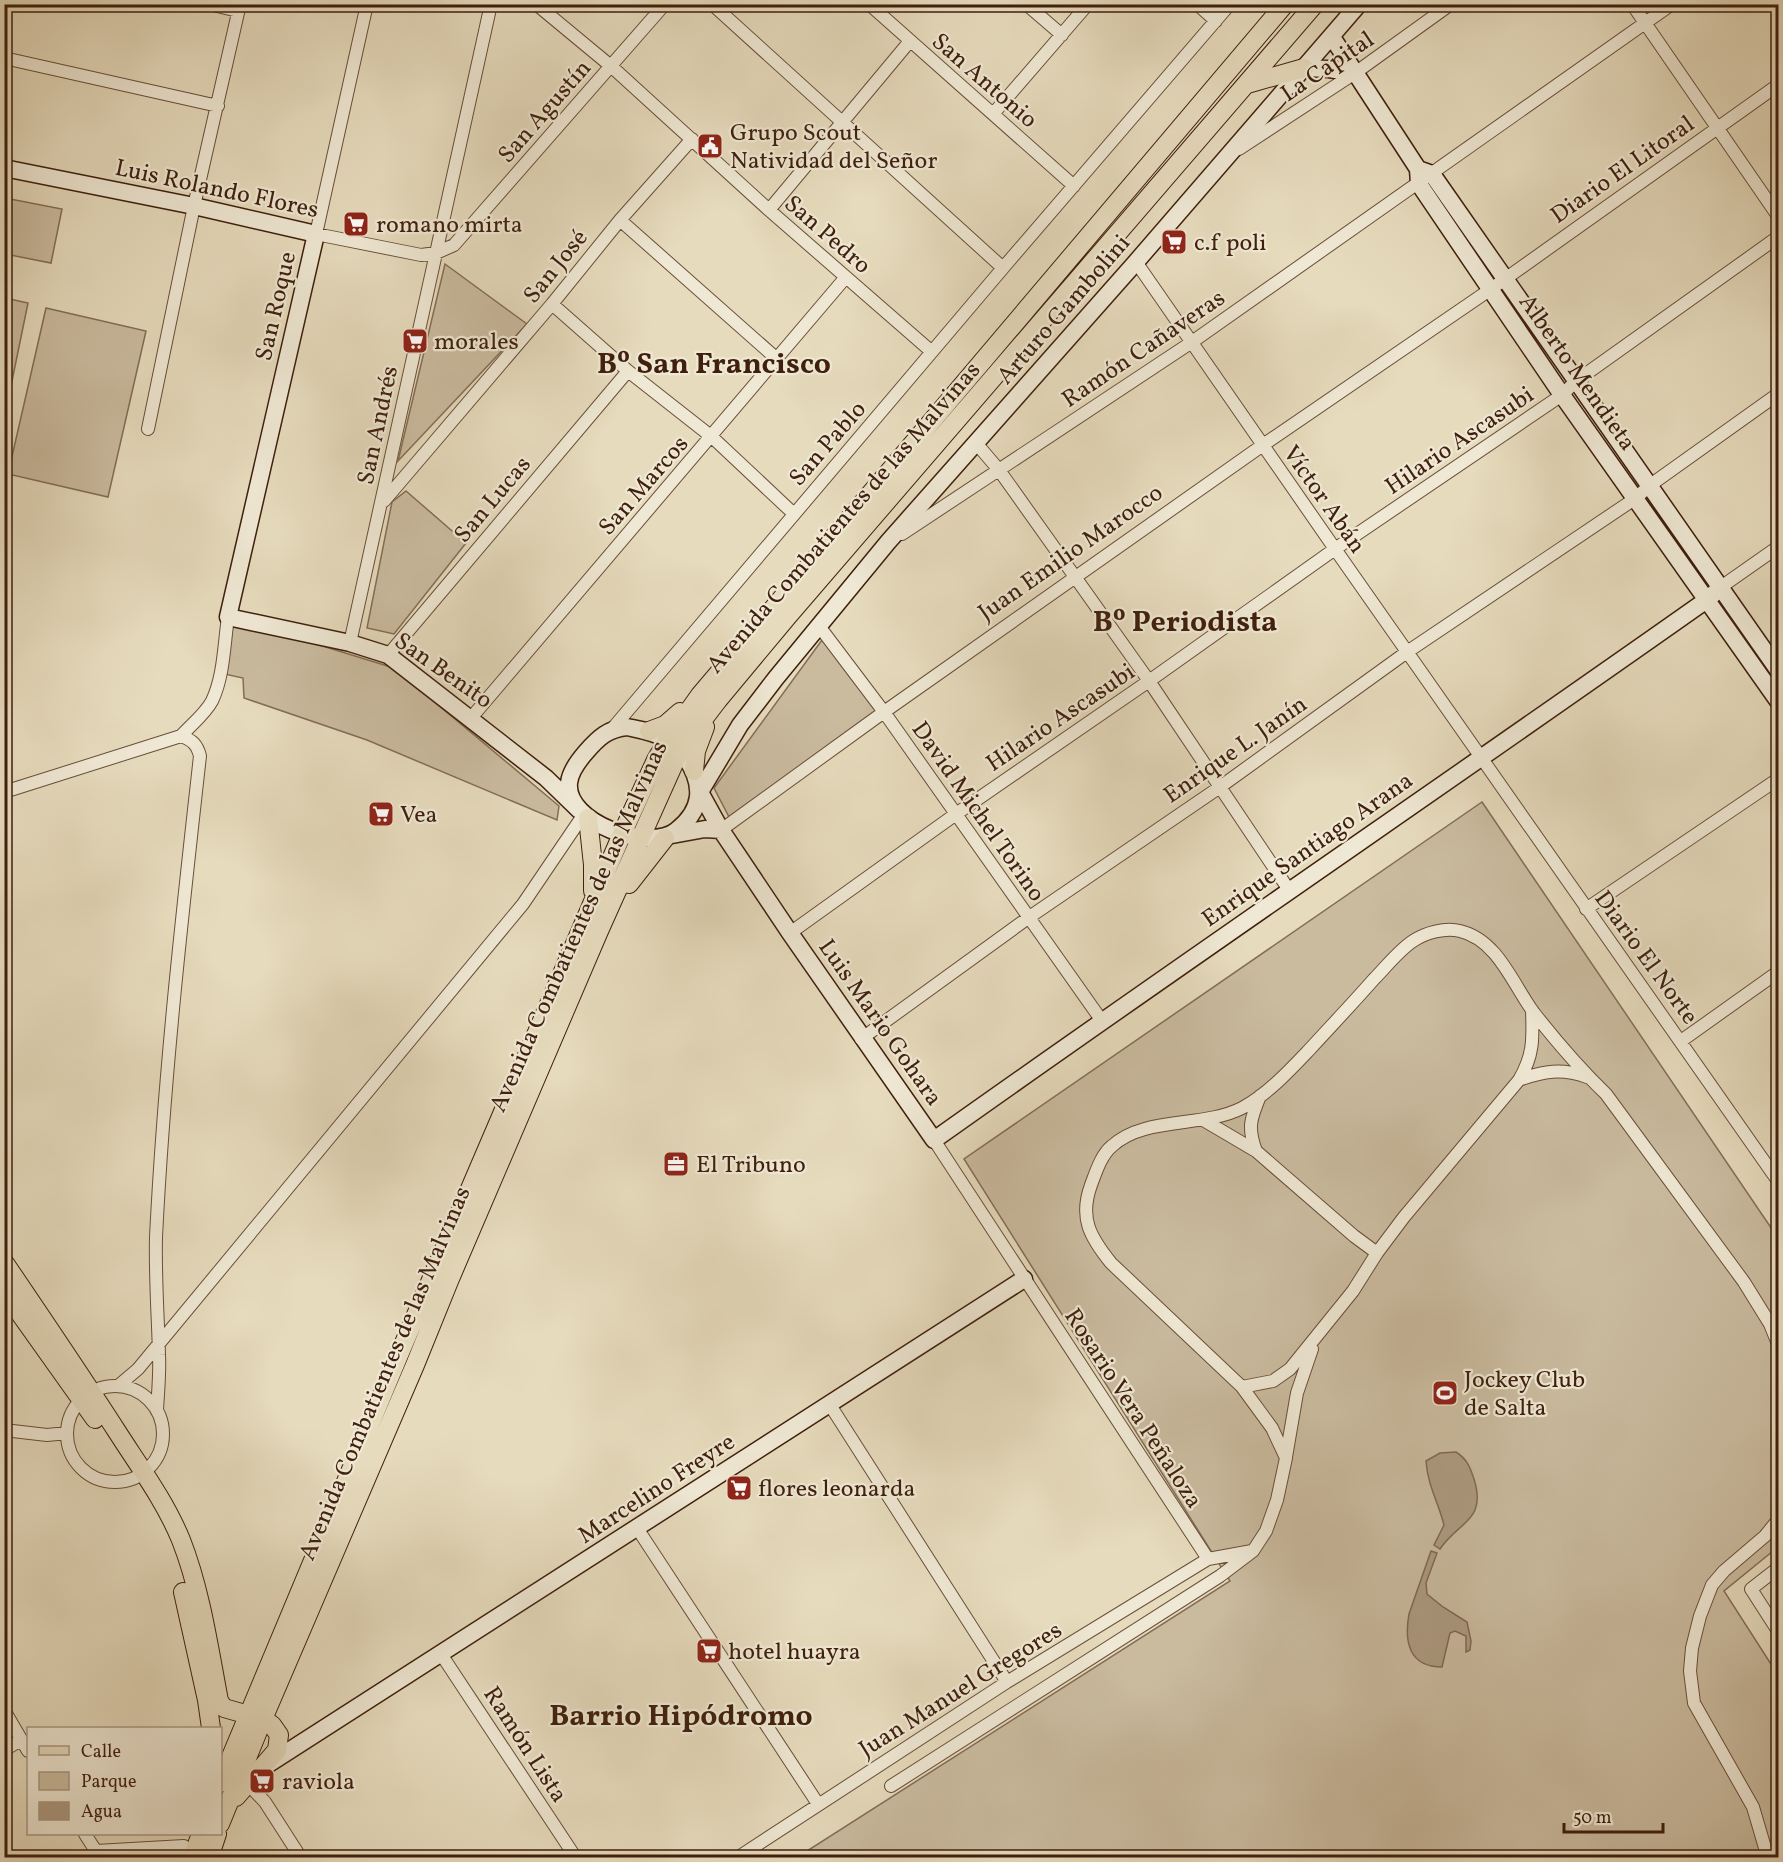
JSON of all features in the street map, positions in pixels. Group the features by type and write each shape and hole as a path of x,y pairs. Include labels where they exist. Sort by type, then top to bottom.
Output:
{"main road":[{"name":"Avenida Combatientes de las Malvinas","path":"223,1817 401,1350 622,834 700,695 1285,4"},
{"name":"Avenida Combatientes de las Malvinas","path":"222,1780 261,1720 641,837 674,745 718,700 1315,4"},
{"path":"1247,84 1304,68"},
{"path":"649,731 665,725 700,695"},
{"path":"694,771 700,736 718,700"},
{"path":"584,814 593,865 592,901"},
{"path":"599,931 636,873 669,836"},
{"path":"4,1262 86,1395 139,1475 160,1498 187,1558 206,1634 219,1701 224,1708 261,1720 279,1736 277,1750 264,1767 247,1783 223,1817"},
{"path":"4,1291 86,1395"},
{"path":"139,1475 176,1564 207,1700 210,1727"},
{"path":"222,1727 230,1718 261,1720"},
{"path":"188,1852 198,1835"},
{"path":"209,1857 216,1835"}],"street":[{"path":"148,429 194,206 239,8 209,4"},
{"name":"San Roque","path":"228,617 367,4"},
{"name":"San Andrés","path":"350,643 491,4"},
{"name":"San Pedro","path":"536,4 612,67 769,210 932,352"},
{"name":"San Agustín","path":"454,245 665,4"},
{"path":"712,4 1003,268"},
{"name":"San Antonio","path":"869,4 1074,186"},
{"path":"1026,4 1062,35"},
{"path":"993,114 1088,4"},
{"path":"1197,4 1216,21"},
{"name":"San Pablo","path":"613,728 1230,4"},
{"name":"Arturo Gambolini","path":"669,836 689,818 700,792 740,725 888,542 1136,262 1359,4"},
{"name":"La Capital","path":"1223,160 1355,74 1451,4"},
{"path":"1632,4 1779,216"},
{"name":"Ramón Cañaveras","path":"888,542 1192,342 1423,176 1672,4"},
{"name":"Alberto Mendieta","path":"1332,37 1423,176 1491,289 1562,395 1721,587 1779,670"},
{"path":"769,210 910,41"},
{"path":"4,58 218,106"},
{"path":"1304,68 1329,69 1355,74"},
{"name":"Diario El Litoral","path":"1491,289 1779,85"},
{"name":"San José","path":"382,503 552,304 620,220 692,139"},
{"name":"Luis Rolando Flores","path":"4,168 421,255 436,253 454,245"},
{"name":"Alberto Mendieta","path":"1423,176 1504,278 1576,381 1708,599 1779,701"},
{"path":"620,220 777,359"},
{"name":"Hilario Ascasubi","path":"790,933 1335,549 1562,395 1576,381 1779,237"},
{"name":"Víctor Abán","path":"1136,262 1483,758"},
{"name":"San Marcos","path":"471,718 846,277"},
{"name":"Juan Emilio Marocco","path":"721,830 884,712 1263,445 1491,289"},
{"path":"552,304 628,371 712,437 794,514"},
{"name":"San Lucas","path":"388,655 628,371"},
{"name":"Enrique L. Janín","path":"861,1039 1028,918 1220,787 1407,652 1642,492 1779,394"},
{"path":"976,443 999,470 1149,681 1289,890"},
{"path":"1721,587 1779,546"},
{"name":"Enrique Santiago Arana","path":"934,1140 1289,890 1483,758 1708,599 1721,587"},
{"path":"4,792 181,736 212,700 220,674 228,617"},
{"name":"San Benito","path":"228,617 350,643 388,655 546,778 584,814 622,834 641,837 669,836"},
{"name":"David Michel Torino","path":"819,626 884,712 1102,1021"},
{"path":"118,1386 138,1369 517,912 584,814 569,790 571,773 596,742 613,728 627,727 649,731 674,745"},
{"path":"157,1410 147,1398 133,1389 118,1386 104,1387 86,1395 74,1409 67,1433 69,1448 76,1463 88,1474 103,1480 119,1482 139,1475 153,1463 160,1450 163,1430 157,1410 156,1240 169,1040 200,756 198,746 192,740 181,736"},
{"name":"Luis Mario Gohara","path":"674,745 694,771 700,792 721,830 861,1039 934,1140 1024,1279"},
{"name":"Diario El Norte","path":"1483,758 1586,909 1776,1173"},
{"path":"546,778 571,773"},
{"path":"1586,909 1779,780"},
{"path":"669,836 705,829 721,830"},
{"path":"1286,1458 1279,1441 1242,1387 1111,1263 1088,1228 1085,1212 1087,1195 1096,1169 1112,1146 1124,1137 1143,1131 1205,1120 1242,1108 1260,1096 1306,1053 1400,952 1413,941 1445,930 1460,931 1476,937 1492,950 1532,1010 1606,1094 1744,1282 1770,1324 1779,1344"},
{"path":"1681,1041 1779,972"},
{"path":"1242,1387 1260,1385 1281,1377 1316,1338 1353,1291 1377,1253 1404,1217 1519,1080 1528,1066 1531,1052 1532,1010"},
{"path":"1519,1080 1535,1074 1558,1070 1574,1072 1590,1078"},
{"path":"1256,1151 1250,1128 1260,1096"},
{"path":"1205,1120 1256,1151 1354,1236 1377,1253"},
{"name":"Marcelino Freyre","path":"264,1767 1024,1279"},
{"name":"Rosario Vera Peñaloza","path":"1024,1279 1208,1559"},
{"path":"891,1786 1220,1576 1253,1551 1266,1531 1277,1500 1297,1393 1316,1338"},
{"path":"830,1405 1007,1682"},
{"path":"4,1430 47,1435 67,1433"},
{"path":"1768,1857 1753,1808 1694,1703 1690,1671 1692,1648 1700,1616 1712,1585 1724,1571 1766,1536 1779,1520"},
{"path":"637,1528 818,1804"},
{"path":"1208,1559 1253,1551"},
{"name":"Juan Manuel Gregores","path":"737,1857 1007,1682 1208,1559"},
{"path":"1779,1568 1751,1589 1779,1631"},
{"name":"Ramón Lista","path":"441,1654 576,1857"},
{"path":"4,1710 27,1749"},
{"path":"261,1720 288,1733 313,1736"},
{"path":"4,1750 21,1740"},
{"path":"247,1783 265,1802 301,1857"},
{"path":"86,1835 98,1854 188,1852"},
{"path":"176,1857 188,1852"}],"green space":[{"path":"5,198 62,209 51,263 5,254"},
{"path":"445,264 527,324 398,461"},
{"path":"4,298 28,303 5,415"},
{"path":"46,308 146,331 108,497 8,474"},
{"path":"406,491 466,543 394,634 367,628 392,502"},
{"path":"228,617 394,668 559,806 557,820 367,740 244,698 243,678 220,673"},
{"path":"822,640 884,712 729,817 714,788"},
{"name":"Jockey Club de Salta","path":"1482,802 1778,1238 1778,1547 1724,1591 1778,1675 1778,1857 796,1858 1230,1581 964,1159"}],"water":[{"path":"1456,1452 1465,1460 1471,1471 1477,1493 1477,1504 1469,1519 1440,1549 1434,1545 1444,1525 1431,1486 1426,1461 1440,1453"},
{"path":"1431,1551 1437,1553 1426,1583 1427,1594 1467,1622 1471,1641 1470,1650 1466,1652 1466,1636 1455,1631 1450,1633 1442,1667 1422,1663 1416,1658 1411,1651 1407,1634 1409,1614"}],"place":[{"name":"Grupo Scout Natividad del Señor","path":"710,146"},
{"name":"romano mirta","path":"356,224"},
{"name":"c.f poli","path":"1174,242"},
{"name":"morales","path":"415,341"},
{"name":"Vea","path":"381,814"},
{"name":"El Tribuno","path":"676,1164"},
{"name":"Jockey Club de Salta","path":"1445,1393"},
{"name":"flores leonarda","path":"739,1488"},
{"name":"hotel huayra","path":"709,1651"},
{"name":"raviola","path":"262,1781"}],"district":[{"name":"Bº San Francisco","path":"714,363"},
{"name":"Bº Periodista","path":"1185,621"},
{"name":"Barrio Hipódromo","path":"681,1715"}]}
